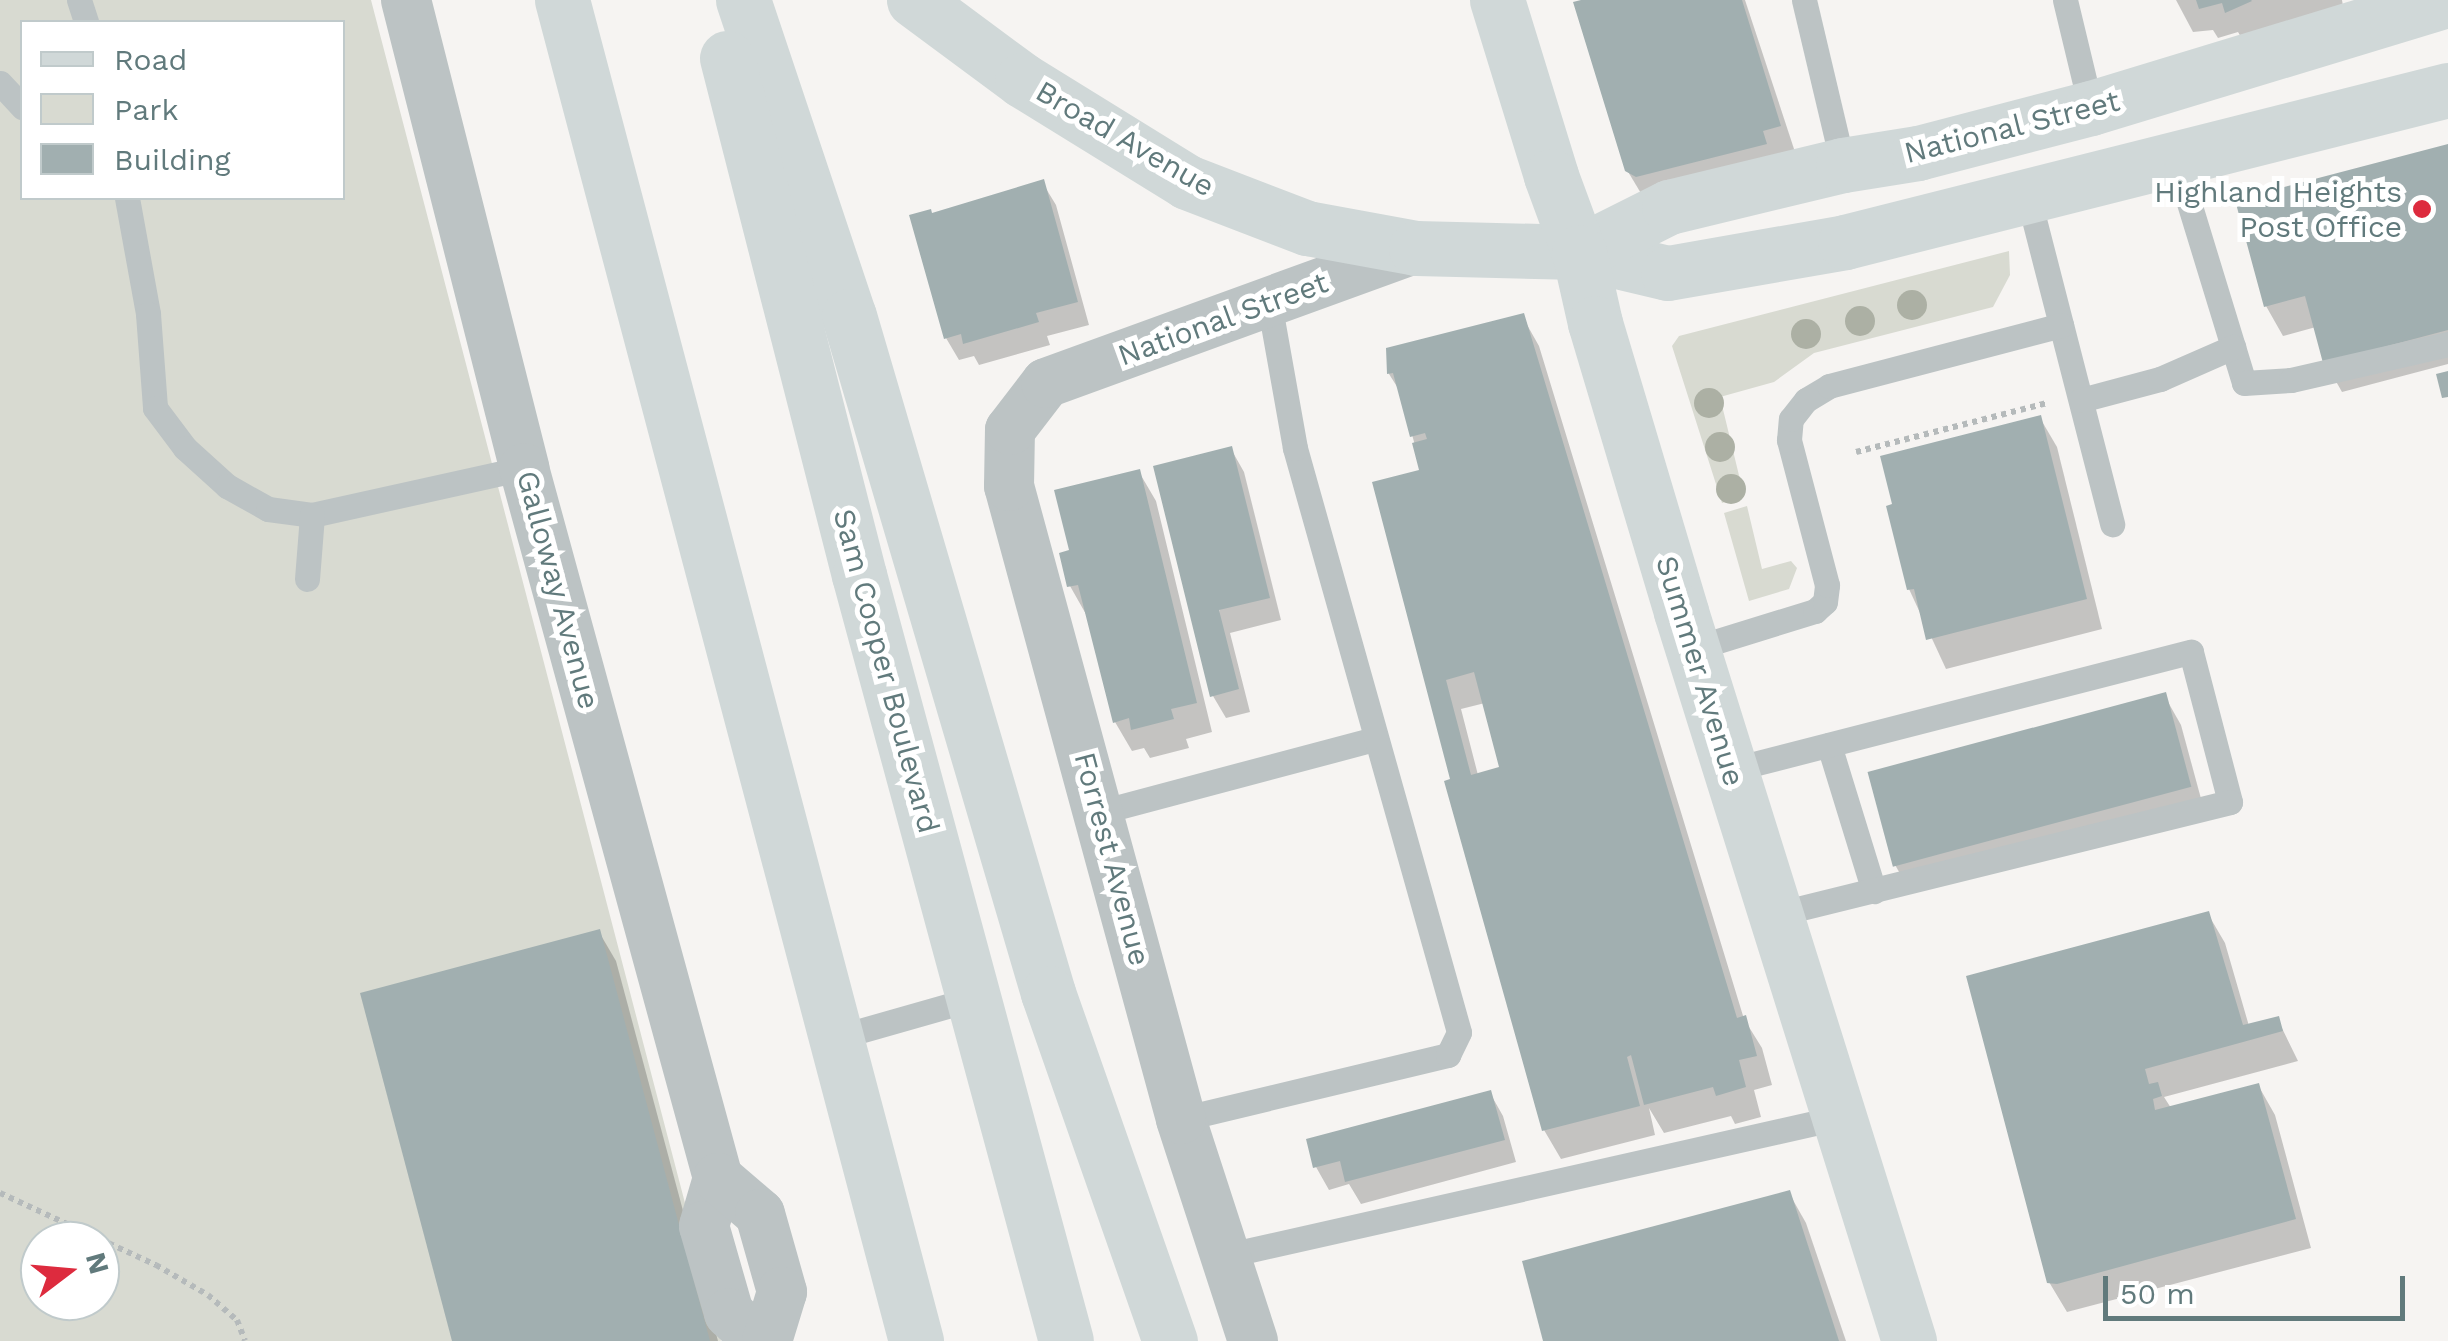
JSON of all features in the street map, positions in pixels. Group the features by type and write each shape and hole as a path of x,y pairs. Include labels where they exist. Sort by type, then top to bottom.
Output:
{"main road":[{"path":"562,0 916,1341"},
{"name":"Sam Cooper Boulevard","path":"712,0 860,575 1066,1341"},
{"path":"743,0 849,316 1048,994 1170,1341"},
{"name":"Broad Avenue","path":"914,0 1022,80 1188,182 1307,228 1416,248"},
{"name":"Summer Avenue","path":"1498,0 1550,176 1579,252 1595,323 1692,649 1909,1341"},
{"name":"National Street","path":"1579,252 1669,206 1843,165 1918,154 2091,108 2446,0"},
{"name":"National Street","path":"1416,248 1579,252 1668,272 1845,242 2448,90"}],"street":[{"name":"Galloway Avenue","path":"406,0 524,468 718,1178"},
{"name":"National Street","path":"1046,384 1416,248"},
{"name":"Forrest Avenue","path":"1046,384 1010,430 1009,486 1182,1119 1253,1341"},
{"path":"758,1341 729,1313 704,1226 718,1178 760,1214 782,1292 767,1341"}],"lane":[{"path":"1804,0 1843,165"},
{"path":"2065,0 2091,108"},
{"path":"0,83 20,105"},
{"path":"2175,157 2244,383 2291,380 2448,344"},
{"path":"2028,196 2112,524"},
{"path":"127,200 148,314 155,408 185,448 227,486 268,509 312,515 524,468"},
{"path":"1182,1119 1448,1056 1459,1032 1295,448 1269,302"},
{"path":"1692,649 1814,611 1825,602 1827,585 1789,440 1791,420 1806,400 1829,386 2061,325"},
{"path":"2081,400 2160,379 2232,347"},
{"path":"307,579 312,515"},
{"path":"1730,770 2191,652 2230,802 1774,915"},
{"path":"1100,812 1374,739"},
{"path":"1828,745 1874,890"},
{"path":"835,1038 974,998"},
{"path":"1224,1256 1837,1118"}],"path":[{"path":"1856,452 2048,402"},
{"path":"0,1192 156,1265 208,1295 237,1320 245,1341"}],"green space":[{"path":"0,0 371,0 721,1341 0,1341"},
{"path":"2009,251 2010,275 1993,307 1814,353 1774,382 1720,397 1744,496 1722,503 1672,346 1679,336"},
{"path":"1747,506 1762,569 1791,561 1797,568 1789,589 1749,601 1724,513"}],"building":[{"path":"1742,0 1781,126 1763,131 1767,144 1636,177 1625,171 1573,2"},
{"path":"2196,0 2252,1 2225,13 2222,3 2199,9"},
{"path":"2448,144 2448,330 2323,363 2305,296 2264,307 2235,200"},
{"path":"1044,179 1078,302 1036,313 1039,322 963,344 961,334 944,339 909,215 931,209 932,213"},
{"path":"1524,313 1737,1018 1746,1015 1757,1056 1739,1060 1746,1087 1716,1096 1713,1087 1644,1105 1631,1055 1627,1057 1640,1106 1542,1131 1444,781 1450,779 1372,482 1419,470 1412,443 1427,439 1425,433 1410,437 1393,373 1387,374 1386,348","holes":["1474,672 1499,767 1471,775 1446,680"]},
{"path":"2448,371 2448,397 2442,398 2436,374"},
{"path":"2041,415 2087,599 1926,640 1914,589 1907,590 1886,506 1892,504 1880,456"},
{"path":"1232,446 1270,598 1219,610 1239,689 1210,697 1153,466"},
{"path":"1140,469 1197,703 1171,709 1174,719 1131,730 1129,718 1113,723 1078,585 1067,587 1059,553 1069,550 1054,490"},
{"path":"2166,692 2191,787 1893,867 1868,772"},
{"path":"2209,911 2243,1025 2279,1016 2283,1031 2145,1069 2149,1084 2158,1082 2162,1096 2153,1099 2155,1110 2259,1083 2296,1219 2057,1284 2047,1283 1966,976"},
{"path":"600,929 710,1341 452,1341 360,993"},
{"path":"1491,1090 1505,1140 1345,1182 1340,1161 1313,1168 1306,1139"},
{"path":"1790,1190 1839,1341 1543,1341 1522,1261"}],"place":[{"name":"Highland Heights Post Office","path":"2422,209"}]}
